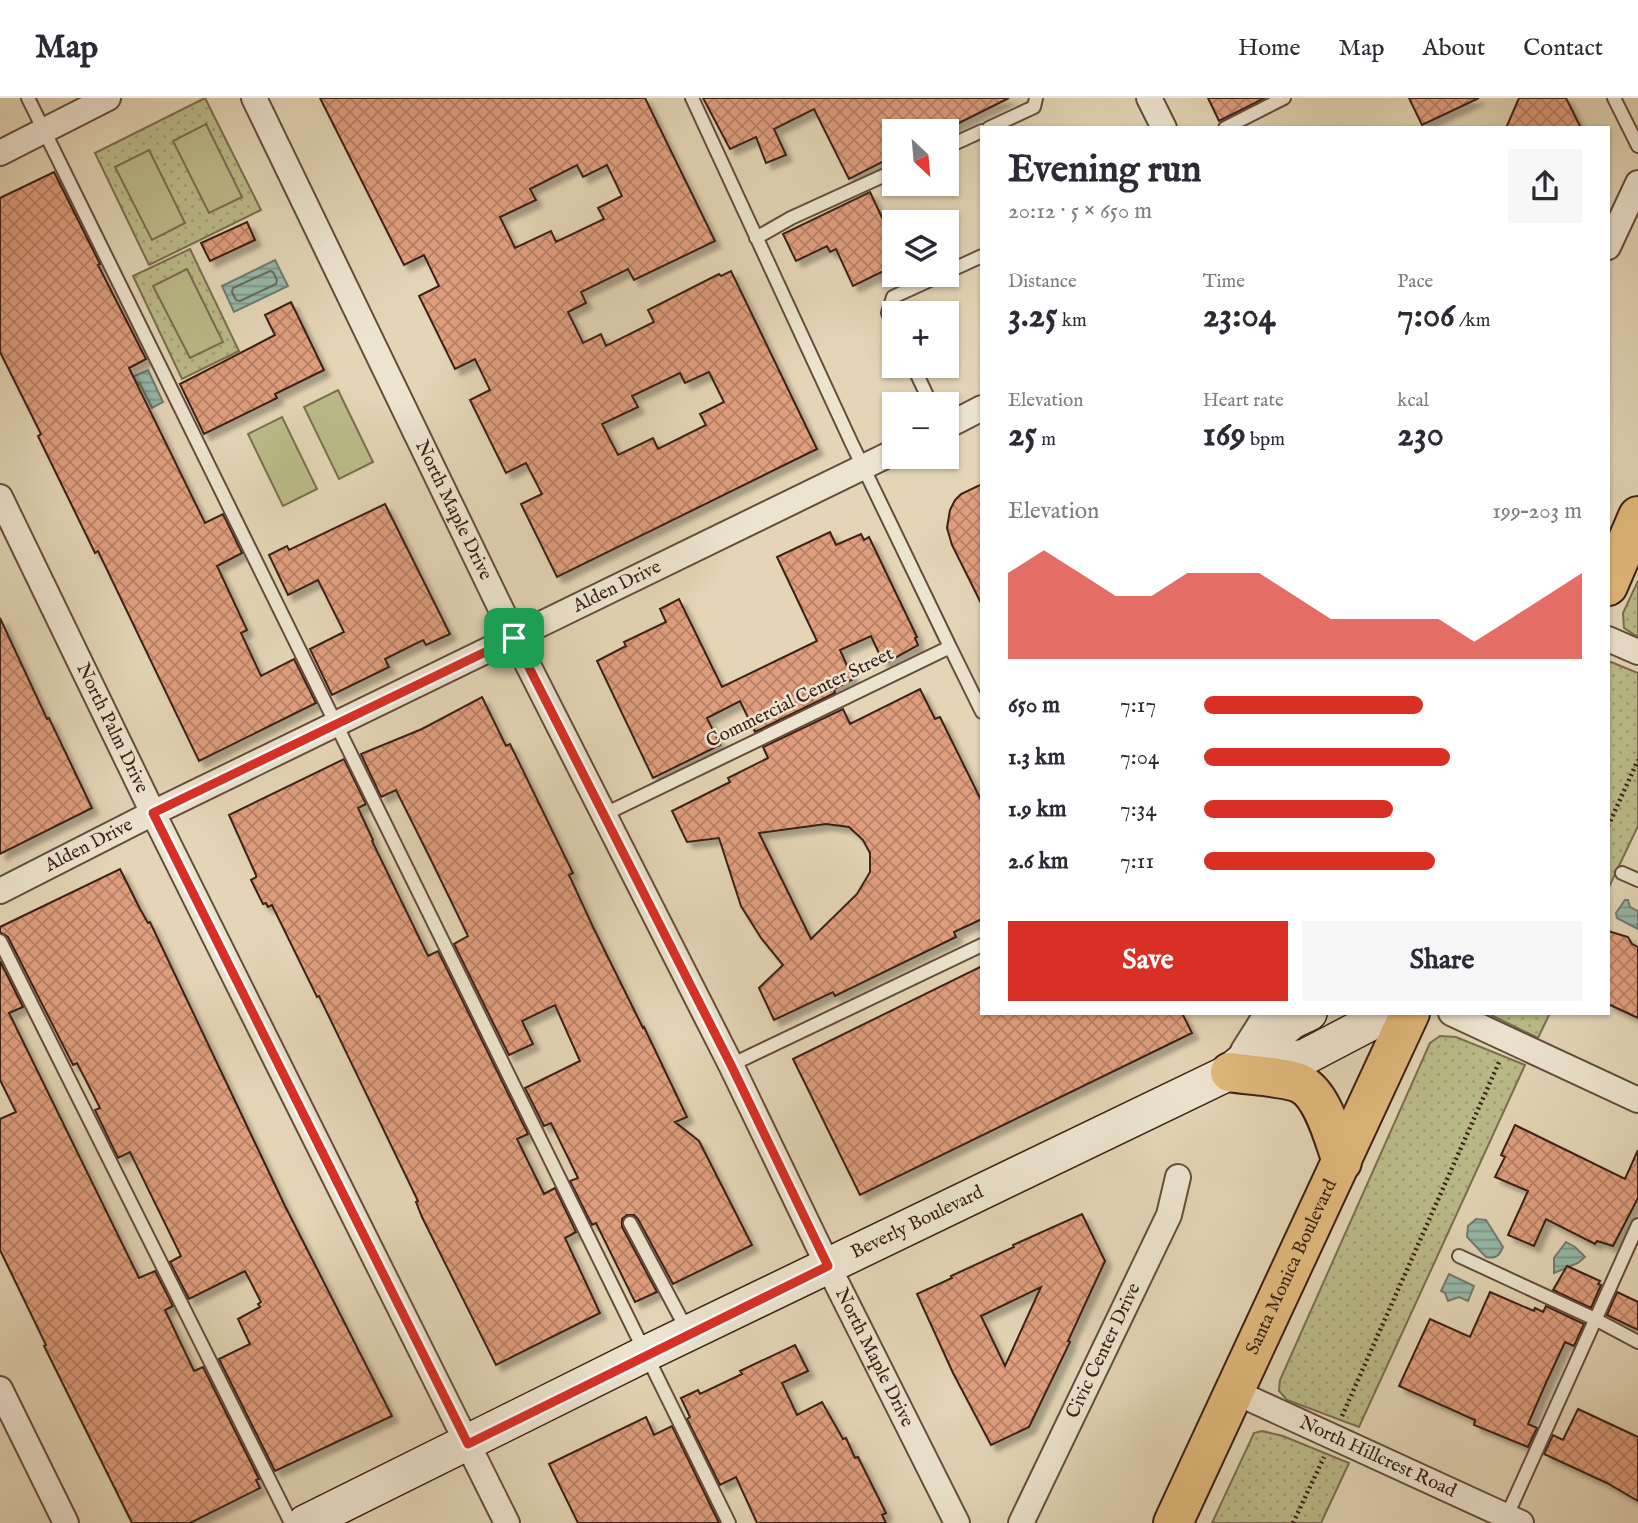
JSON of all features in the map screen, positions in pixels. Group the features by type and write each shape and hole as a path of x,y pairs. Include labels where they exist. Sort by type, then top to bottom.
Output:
{"main road":[{"path":"1610,581 1638,516"},
{"name":"Beverly Boulevard","path":"305,1523 645,1354 1230,1072 1292,1021 1305,1015"},
{"name":"Beverly Boulevard","path":"1230,1072 1305,1057 1385,1015"},
{"name":"Santa Monica Boulevard","path":"1173,1523 1409,1015"},
{"path":"1230,1072 1301,1083 1315,1096 1323,1110 1342,1162"}],"street":[{"path":"0,153 108,98"},
{"name":"North Maple Drive","path":"254,98 514,638 731,1065 957,1523"},
{"path":"1149,98 1163,126"},
{"path":"1610,243 1638,183"},
{"path":"959,420 980,409"},
{"name":"Alden Drive","path":"0,891 153,813 882,458"},
{"name":"North Palm Drive","path":"0,497 153,813 507,1523"},
{"path":"1610,640 1638,652"},
{"path":"1230,1072 1248,1015"},
{"path":"1230,1072 1266,1015"},
{"path":"1455,1015 1638,1100"},
{"name":"Civic Center Drive","path":"1021,1523 1169,1215 1178,1177"},
{"path":"0,1390 66,1523"},
{"name":"North Hillcrest Road","path":"1233,1391 1510,1520"}],"lane":[{"path":"28,98 729,1523"},
{"path":"692,98 863,468 980,708"},
{"path":"993,126 1034,107 1036,98"},
{"path":"1229,126 1284,98"},
{"path":"1614,98 1638,146"},
{"path":"959,142 980,132"},
{"path":"756,237 882,177"},
{"path":"959,267 980,257"},
{"path":"892,301 893,297 915,287"},
{"name":"Commercial Center Street","path":"603,815 950,647"},
{"path":"1622,873 1638,880"},
{"path":"0,941 291,1523"},
{"path":"731,1065 980,946"},
{"path":"630,1223 689,1333"},
{"path":"1510,1520 1595,1319 1638,1226"},
{"path":"1459,1256 1595,1319 1638,1342"}],"path":[{"path":"1610,822 1638,760"},
{"path":"1341,1420 1502,1056"},
{"path":"1293,1523 1325,1453"}],"green space":[{"path":"205,98 261,210 149,265 95,153"},
{"path":"206,124 242,197 209,213 173,141"},
{"path":"149,150 185,223 152,240 115,167"},
{"path":"190,249 239,351 182,379 133,276"},
{"path":"187,269 223,342 190,358 153,286"},
{"path":"338,390 373,462 339,479 304,407"},
{"path":"282,417 317,489 283,506 248,434"},
{"path":"1638,581 1638,637 1624,628 1623,613"},
{"path":"1610,663 1638,673 1638,826 1610,885"},
{"path":"1491,1015 1549,1015 1538,1038"},
{"path":"1440,1036 1456,1037 1525,1065 1359,1427 1287,1400 1279,1391 1280,1380 1430,1043"},
{"path":"1262,1431 1283,1436 1349,1463 1321,1523 1212,1523 1254,1433"}],"water":[{"path":"275,260 288,286 234,312 222,286"},
{"path":"148,370 163,402 152,408 140,384 135,386 132,377"},
{"path":"1625,900 1628,900 1630,907 1638,911 1638,929 1617,918 1616,913"},
{"path":"1476,1219 1486,1220 1503,1247 1497,1256 1486,1257 1467,1237 1468,1226"},
{"path":"1566,1242 1585,1257 1578,1263 1554,1273 1554,1258"},
{"path":"1449,1274 1474,1286 1468,1301 1459,1297 1448,1301 1445,1293 1441,1291"}],"building":[{"path":"320,98 645,98 715,241 634,280 628,269 581,292 586,303 568,312 583,343 601,334 606,346 654,322 648,310 719,274 721,276 731,271 817,449 557,577 521,504 542,494 526,463 506,473 470,400 490,390 475,359 455,369 419,296 439,286 424,255 404,265","holes":["577,165 583,177 607,165 622,196 598,208 604,219 556,242 551,231 515,248 500,217 536,200 530,189","709,372 724,402 700,414 706,425 658,449 653,438 618,455 602,424 638,407 632,396 680,373 685,383"]},
{"path":"703,98 1009,98 959,123 959,119 882,119 882,162 849,179 814,109 774,129 786,155 766,163 756,137 730,149"},
{"path":"1208,98 1265,98 1219,121"},
{"path":"1409,98 1479,98 1422,125"},
{"path":"1519,98 1566,98 1580,126 1507,126"},
{"path":"54,172 146,359 129,368 205,523 223,514 242,553 217,566 247,630 241,633 261,676 294,659 316,703 199,761 98,551 95,553 38,436 41,434 0,352 0,198"},
{"path":"870,192 882,218 882,272 853,286 836,249 830,252 827,246 796,261 783,234"},
{"path":"247,222 255,240 210,261 201,243"},
{"path":"291,302 324,370 275,394 277,398 204,434 180,384 275,335 265,315"},
{"path":"980,485 980,601 952,545 947,528 950,510 961,494"},
{"path":"385,504 450,634 426,645 423,640 385,659 389,667 332,695 310,649 344,632 318,580 288,595 269,555 287,546 289,550"},
{"path":"830,532 836,545 861,534 864,540 869,537 917,637 915,638 918,645 884,664 871,636 840,650 853,679 834,689 835,693 755,732 740,701 707,718 720,745 653,778 597,661 626,646 624,642 666,622 660,609 679,599 722,687 817,641 777,557"},
{"path":"0,618 92,808 0,854"},
{"path":"920,689 935,719 940,717 980,798 980,920 954,932 956,937 835,996 833,992 774,1020 759,988 783,965 761,938 741,906 719,838 687,842 672,811 730,782 728,778 768,758 763,747 843,709 850,724","holes":["826,824 849,827 863,840 870,853 870,872 857,894 811,939 759,833"]},
{"path":"482,697 506,746 510,744 573,873 569,875 593,927 687,1117 675,1122 699,1141 752,1245 673,1284 638,1219 634,1215 627,1215 622,1219 622,1227 657,1292 635,1302 596,1223 592,1225 570,1181 578,1178 551,1123 544,1126 525,1088 580,1061 555,1005 522,1021 533,1044 509,1055 454,944 468,936 432,862 396,790 381,797 361,754 422,729"},
{"path":"344,759 366,804 358,808 372,841 428,956 438,951 528,1134 517,1139 544,1194 555,1188 576,1232 565,1238 600,1313 496,1365 422,1217 416,1202 418,1201 319,996 317,997 272,905 268,907 266,903 263,904 251,880 256,875 229,815"},
{"path":"120,869 140,909 148,923 150,922 285,1206 392,1416 275,1471 219,1359 250,1344 238,1319 260,1307 258,1304 261,1302 245,1271 189,1299 170,1262 181,1256 130,1152 118,1158 95,1110 100,1108 77,1063 73,1065 8,937 0,932 0,927"},
{"path":"1610,932 1628,937 1632,944 1638,947 1638,1018 1610,1005"},
{"path":"0,961 23,1007 9,1013 139,1278 155,1271 173,1306 165,1310 194,1371 203,1367 259,1479 256,1480 260,1488 190,1523 132,1523 44,1346 46,1345 0,1250 0,1119 16,1112 0,1080"},
{"path":"980,967 980,1015 1183,1015 1192,1033 860,1195 793,1059"},
{"path":"1515,1125 1625,1179 1638,1150 1638,1198 1613,1246 1597,1241 1595,1244 1546,1219 1534,1246 1508,1235 1528,1191 1495,1177 1505,1157 1501,1155"},
{"path":"1082,1214 1105,1261 1029,1427 991,1445 953,1373 917,1294 1014,1247 1013,1245","holes":["1041,1287 1005,1366 981,1316"]},
{"path":"1567,1266 1600,1281 1598,1284 1601,1285 1591,1308 1553,1290"},
{"path":"1490,1292 1534,1311 1535,1308 1543,1312 1546,1306 1584,1324 1574,1346 1565,1342 1545,1385 1528,1424 1537,1428 1528,1447 1474,1425 1475,1420 1399,1386 1430,1319 1470,1337"},
{"path":"1617,1292 1638,1302 1638,1330 1607,1315"},
{"path":"795,1345 808,1371 782,1383 797,1415 822,1402 843,1439 846,1438 855,1458 858,1457 886,1513 882,1515 886,1523 757,1523 736,1477 720,1485 687,1419 690,1417 681,1398 698,1390 700,1394 742,1374 740,1371"},
{"path":"1578,1409 1638,1437 1638,1501 1607,1483 1544,1454 1553,1435 1563,1440"},
{"path":"646,1417 654,1435 672,1426 719,1523 578,1523 549,1464"}],"route":[{"path":"514,638 731,1065 828,1266 645,1354 468,1444 153,813 514,638"}]}
